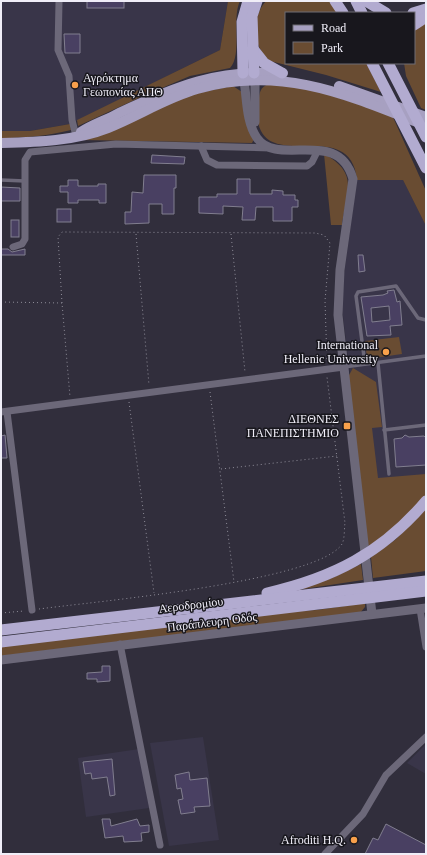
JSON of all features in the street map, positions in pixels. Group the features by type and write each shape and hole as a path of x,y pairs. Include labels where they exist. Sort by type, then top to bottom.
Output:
{"highway":[{"path":"243,77 242,22 248,1"},
{"path":"254,77 252,16 257,1"},
{"path":"335,1 342,12"},
{"path":"341,1 346,12"},
{"path":"356,1 362,12"},
{"path":"366,1 384,12"},
{"path":"415,12 426,8"},
{"path":"415,24 426,17"},
{"path":"253,49 264,63 282,73"},
{"path":"373,64 426,168"},
{"path":"389,64 426,137"},
{"path":"398,64 399,73 406,97"},
{"path":"232,602 310,581 348,566 383,544 402,528 426,501"},
{"path":"383,591 426,581"},
{"path":"232,602 383,591 426,591"},
{"path":"383,591 426,597"},
{"name":"Αεροδρομίου","path":"1,642 356,594"},
{"name":"Αεροδρομίου","path":"1,630 232,602"}],"main road":[{"path":"254,77 282,73 325,81 426,126"},
{"path":"1,143 40,142 76,136 90,127 175,88 208,78 254,77 307,84 426,117"}],"street":[{"path":"59,2 58,50 69,76 72,120 76,136"},
{"path":"243,77 252,127 258,139 272,148"},
{"path":"254,77 255,121 257,130 263,140 272,148"},
{"path":"13,247 22,244 25,238 26,157 34,152 116,144 272,148 325,150 344,162 350,170 353,179 340,270 338,315 372,614"},
{"path":"201,146 207,160 217,165 307,166 312,162 318,150"},
{"path":"32,610 4,412 344,367"},
{"path":"423,608 426,647"},
{"name":"Παράπλευρη Οδός","path":"1,660 120,644 423,608"},
{"path":"120,644 160,845"},
{"path":"325,854 365,810 386,775 426,737"}],"lane":[{"path":"1,180 26,181"},
{"path":"365,364 356,296 358,292 396,286 418,318 426,320"},
{"path":"344,367 426,356"},
{"path":"378,363 389,474"},
{"path":"384,430 426,425"}],"path":[{"path":"1,613 154,594 234,582 304,566 326,556 342,543 345,523 327,369 325,301 330,243 328,238 324,235 315,233 136,234 62,232 58,237 70,403"},
{"path":"230,233 246,380"},
{"path":"136,234 150,392"},
{"path":"1,302 62,304"},
{"path":"210,385 234,582"},
{"path":"128,395 154,594"},
{"path":"220,470 338,456"}],"shaded area":[{"name":"Αγρόκτημα Γεωπονίας ΑΠΘ","path":"1,1 228,1 220,50 70,124 30,131 1,131"},
{"name":"International Hellenic University","path":"357,180 403,180 426,226 426,485 379,531 350,373 342,308 344,274"},
{"path":"203,737 219,840 169,846 150,743"},
{"path":"426,744 426,774 407,763"},
{"path":"139,749 149,808 86,817 78,758"}],"green space":[{"path":"228,1 240,1 236,18 236,54 234,62 230,68 190,76 78,126 77,120 220,50"},
{"path":"266,1 331,1 339,12 285,12 285,64 367,64 381,92 326,75 270,61 264,55 257,40 256,24 261,8"},
{"path":"426,20 426,110 421,108 406,76 404,64 415,64 415,28"},
{"path":"269,84 299,85 392,115 426,191 426,226 403,180 357,180 352,162 342,152 329,147 283,145 270,141 261,131 258,124 260,93 264,87"},
{"path":"233,86 242,92 254,139 252,143 81,140 188,95"},
{"path":"70,124 71,130 53,134 19,138 1,138 1,131 30,131"},
{"path":"324,154 335,161 342,168 346,176 348,193 342,225 331,225"},
{"path":"399,337 402,354 367,359 365,341"},
{"path":"353,368 376,382 382,427 372,428 378,478 426,474 426,496 422,502 367,551 348,377"},
{"path":"426,509 426,571 373,578 371,557 395,540"},
{"path":"361,564 363,580 297,590 332,578"},
{"path":"365,603 365,607 360,613 1,656 1,646 260,613 317,610"}],"building":[{"path":"87,1 124,1 124,8 87,8"},
{"path":"64,34 80,34 80,53 65,53"},
{"path":"152,155 185,157 184,164 151,163"},
{"path":"144,175 176,175 176,188 174,188 174,214 162,214 162,204 149,204 149,223 125,224 125,212 131,212 132,192 143,193"},
{"path":"237,179 250,179 250,194 272,194 272,190 283,191 283,195 295,195 295,200 298,200 298,207 292,207 292,221 273,221 273,207 256,207 255,220 242,220 243,207 223,206 223,214 199,213 199,197 217,197 217,194 237,194"},
{"path":"68,180 78,180 78,186 98,186 98,184 106,184 106,203 99,203 99,200 78,200 78,203 68,203 68,192 60,192 60,186 68,186"},
{"path":"1,187 20,188 20,201 1,201"},
{"path":"57,209 71,209 71,222 57,222"},
{"path":"11,220 19,220 19,237 11,237"},
{"path":"1,249 8,249 12,252 25,249 25,255 1,255"},
{"path":"358,255 363,255 365,271 359,272"},
{"path":"394,290 397,302 400,301 402,325 390,326 391,335 367,336 361,297 383,295 388,293 387,291","holes":["389,306 390,320 372,322 371,308"]},
{"path":"5,435 7,458 1,458 1,436"},
{"path":"405,435 409,437 424,436 426,438 426,465 396,467 394,439 402,438"},
{"path":"102,666 110,666 110,681 97,682 97,679 87,679 87,673 102,672"},
{"path":"112,759 115,795 110,796 107,777 92,779 91,773 85,774 83,762"},
{"path":"189,772 190,780 207,778 210,806 194,807 195,812 181,814 178,800 183,799 181,788 177,789 175,775"},
{"path":"102,819 110,819 111,826 137,819 140,826 149,825 149,832 141,833 142,841 124,842 123,836 105,838"},
{"path":"386,824 426,845 426,854 365,854 373,838 378,840"}],"place":[{"name":"Αγρόκτημα Γεωπονίας ΑΠΘ","path":"75,85"},
{"name":"International Hellenic University","path":"386,352"},
{"name":"ΔΙΕΘΝΕΣ ΠΑΝΕΠΙΣΤΗΜΙΟ","path":"347,426"},
{"name":"Afroditi H.Q.","path":"354,840"}]}
